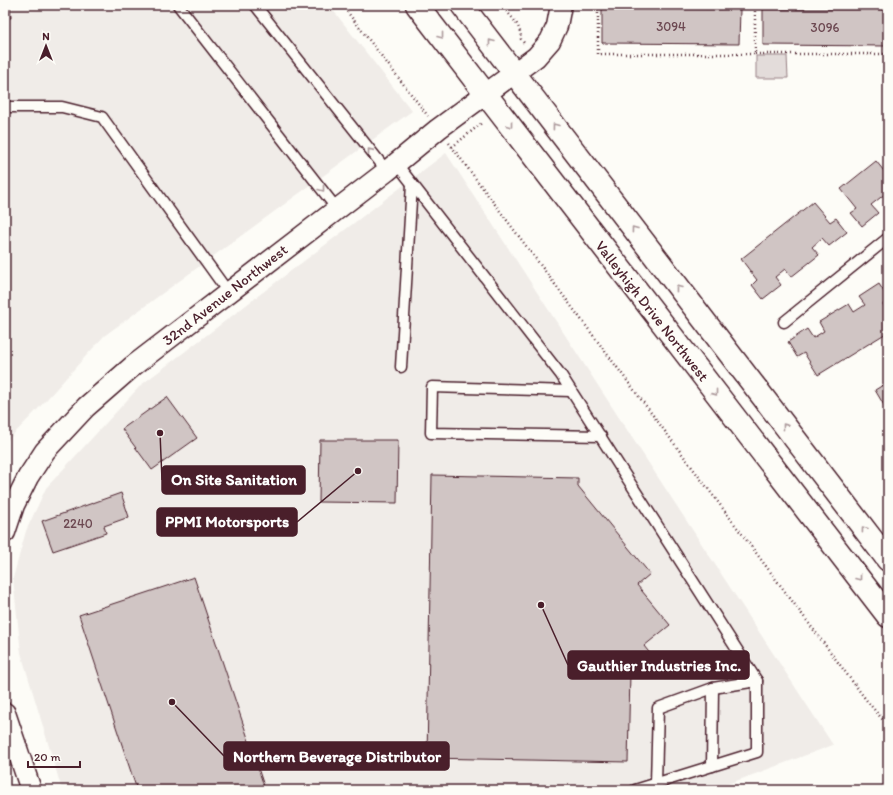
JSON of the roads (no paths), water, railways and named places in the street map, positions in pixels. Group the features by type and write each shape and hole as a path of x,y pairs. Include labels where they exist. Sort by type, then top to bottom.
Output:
{"main road":[{"name":"Valleyhigh Drive Northwest","path":"417,5 888,616"},
{"path":"462,5 888,560"}],"street":[{"name":"32nd Avenue Northwest","path":"5,532 14,505 28,477 45,451 86,407 133,366 228,292 438,129 536,57 550,41 557,26 561,5"},
{"path":"5,713 31,790"}],"lane":[{"path":"178,5 337,208"},
{"path":"255,5 354,131 391,167 412,184 561,375 757,681 757,752 635,790"},
{"path":"5,107 62,107 102,117 228,292"},
{"path":"401,367 412,184"},
{"path":"784,322 888,238"},
{"path":"571,391 432,387 431,433 601,436"},
{"path":"656,783 658,708 713,688 757,681"},
{"path":"712,766 713,688"}],"place":[{"name":"On Site Sanitation","path":"160,433"},
{"name":"PPMI Motorsports","path":"358,471"},
{"name":"Gauthier Industries Inc.","path":"541,605"},
{"name":"Northern Beverage Distributor","path":"172,702"}]}
